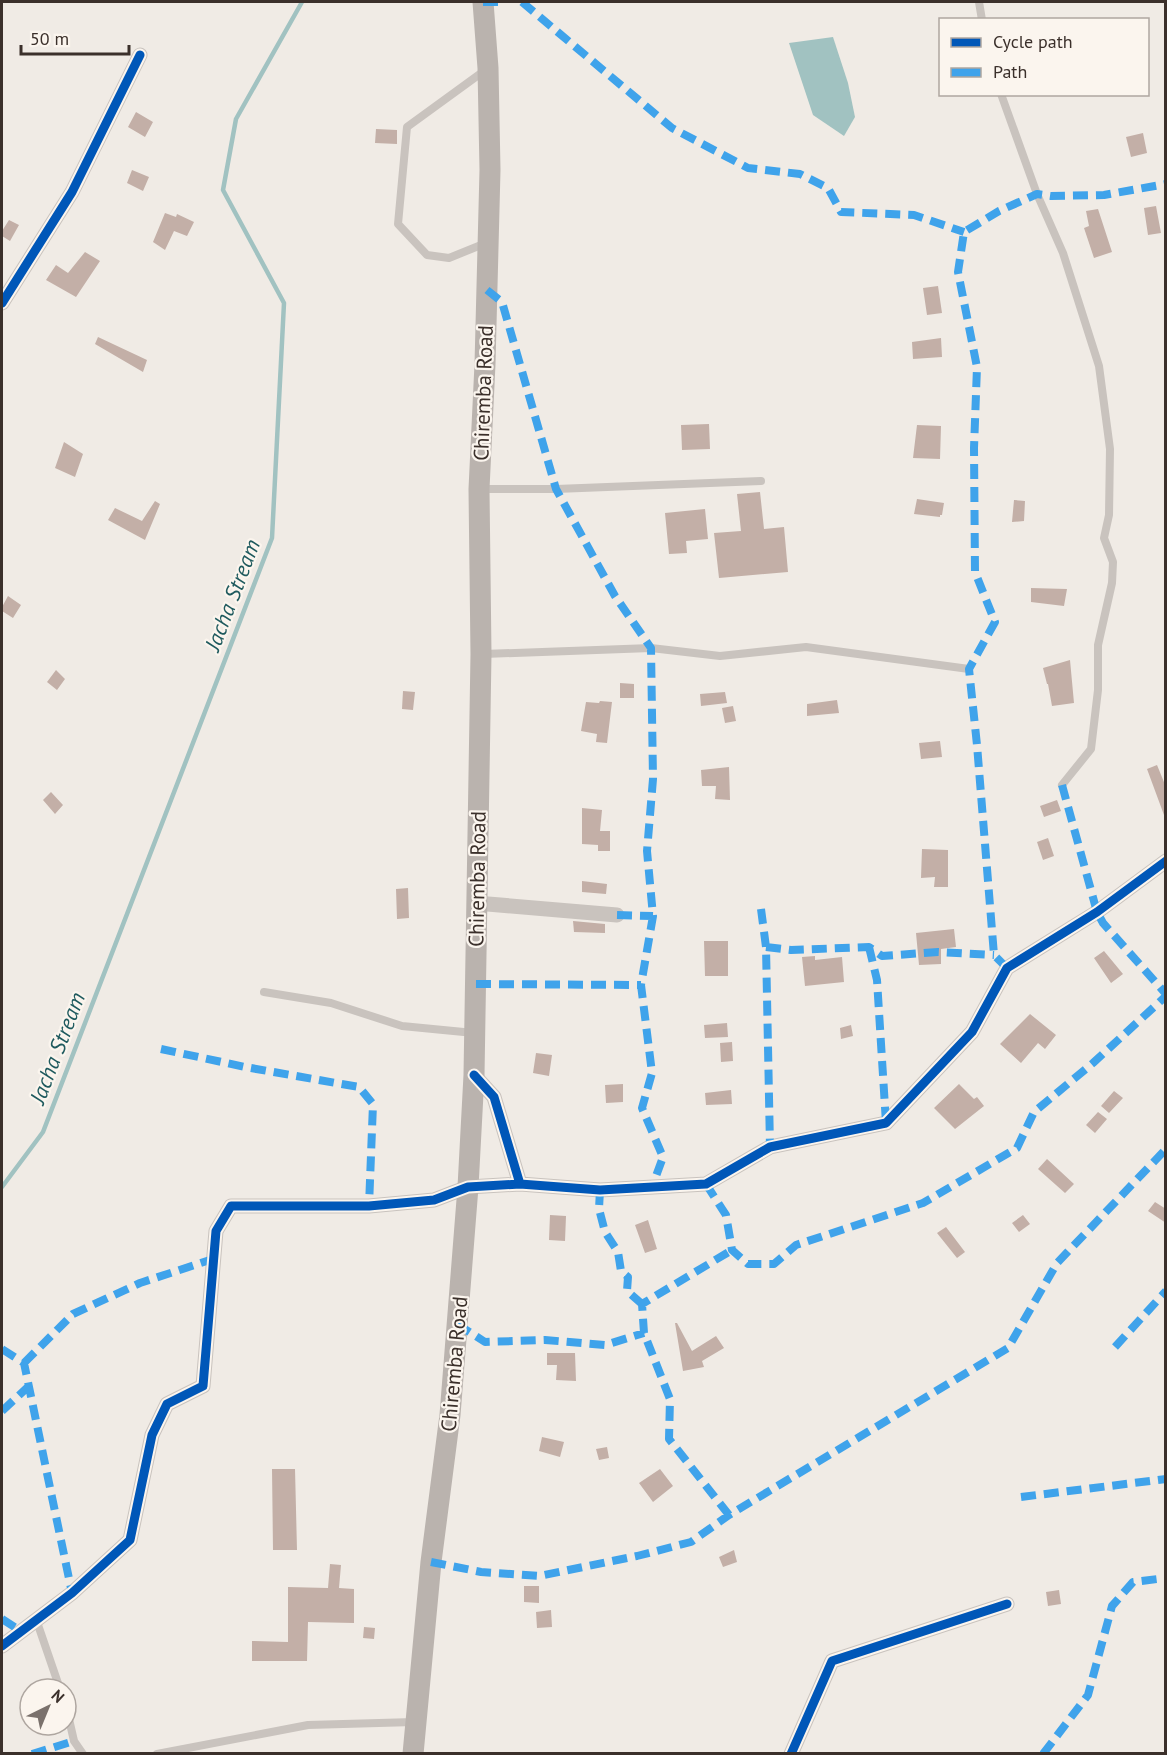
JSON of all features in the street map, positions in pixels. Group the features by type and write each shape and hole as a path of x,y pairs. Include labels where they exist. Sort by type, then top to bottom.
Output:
{"main road":[{"name":"Chiremba Road","path":"413,1754 431,1562 450,1415 468,1187 474,1075 481,654 479,489 490,170 488,68 483,2"}],"street":[{"path":"2,303 72,192 140,55"},
{"path":"2,1646 72,1593 130,1540 152,1435 167,1404 203,1386 216,1231 231,1206 369,1206 434,1200 468,1187 520,1184 600,1190 706,1184 770,1147 886,1123 972,1032 1007,968 1097,912 1166,861"},
{"path":"476,903 617,915"},
{"path":"474,1075 494,1097 520,1184"},
{"path":"791,1754 832,1661 1007,1604"}],"lane":[{"path":"979,2 982,18"},
{"path":"488,68 407,127 398,224 427,255 449,258 488,243"},
{"path":"1002,96 1037,194 1063,253 1099,366 1110,449 1108,515 1104,538 1113,561 1112,583 1098,645 1098,690 1091,749 1062,785"},
{"path":"479,489 556,489 761,482"},
{"path":"481,654 651,648 720,656 806,647 969,669"},
{"path":"264,992 331,1003 402,1026 475,1033"},
{"path":"36,1619 56,1677"},
{"path":"157,1754 308,1725 415,1722"},
{"path":"73,1737 83,1754"}],"water":[{"path":"833,37 848,83 855,117 844,136 813,115 789,43"}],"building":[{"path":"136,112 153,122 145,137 128,127"},
{"path":"376,129 397,130 397,144 375,143"},
{"path":"1143,133 1147,153 1131,157 1126,137"},
{"path":"132,170 149,177 143,191 127,183"},
{"path":"1156,206 1161,233 1148,235 1144,208"},
{"path":"1098,209 1112,252 1094,258 1084,228 1089,226 1086,211"},
{"path":"165,213 176,217 177,214 194,222 187,236 174,231 165,250 153,242"},
{"path":"9,220 19,225 10,241 2,236 2,231"},
{"path":"85,252 100,261 76,297 46,280 56,265 68,273"},
{"path":"938,286 942,313 927,315 923,288"},
{"path":"98,337 147,360 143,372 95,344"},
{"path":"941,338 942,357 913,359 912,342"},
{"path":"709,424 710,449 682,450 681,425"},
{"path":"917,425 941,426 940,459 913,458"},
{"path":"64,442 83,454 75,477 55,468"},
{"path":"760,492 764,529 784,527 788,572 719,578 714,533 741,531 737,494"},
{"path":"917,499 944,503 942,515 940,517 914,514"},
{"path":"1014,500 1025,501 1024,521 1012,522"},
{"path":"155,501 160,504 145,540 108,520 115,508 142,521"},
{"path":"705,509 708,539 686,541 687,553 669,554 665,513"},
{"path":"1031,588 1067,589 1064,606 1031,602"},
{"path":"8,596 21,605 13,618 2,611"},
{"path":"1070,660 1074,703 1052,706 1043,668"},
{"path":"56,670 65,679 57,690 47,682"},
{"path":"620,683 634,684 634,698 620,698"},
{"path":"403,691 415,692 413,710 402,709"},
{"path":"725,692 727,703 701,706 700,694"},
{"path":"837,700 839,713 807,716 807,704"},
{"path":"600,701 612,702 607,743 596,742 597,734 581,731 586,702 599,703"},
{"path":"733,706 736,721 725,723 722,708"},
{"path":"940,741 942,757 921,759 919,743"},
{"path":"1157,765 1166,787 1164,815 1147,769"},
{"path":"729,767 730,800 715,799 716,786 702,786 701,770"},
{"path":"51,792 63,805 55,814 43,800"},
{"path":"1057,800 1061,811 1044,817 1040,806"},
{"path":"582,808 602,810 600,831 610,831 610,851 598,851 598,845 582,844"},
{"path":"1048,838 1054,856 1043,860 1037,842"},
{"path":"922,849 948,850 948,887 934,887 935,877 921,878"},
{"path":"582,881 607,884 606,894 582,892"},
{"path":"408,888 409,918 397,919 396,889"},
{"path":"573,921 605,924 605,933 574,932"},
{"path":"954,929 956,947 941,949 941,964 919,965 916,933"},
{"path":"704,941 728,941 728,976 705,976"},
{"path":"1104,951 1123,974 1111,983 1094,958"},
{"path":"815,956 815,960 842,957 844,982 805,986 802,957"},
{"path":"1030,1014 1056,1035 1045,1049 1038,1043 1021,1063 1000,1044"},
{"path":"727,1023 728,1037 705,1038 704,1025"},
{"path":"851,1025 853,1036 841,1039 840,1028"},
{"path":"732,1042 733,1061 721,1062 720,1043"},
{"path":"536,1053 552,1055 549,1076 533,1073"},
{"path":"623,1084 623,1102 606,1103 605,1085"},
{"path":"959,1084 974,1099 977,1097 984,1106 955,1129 934,1108"},
{"path":"731,1090 732,1104 706,1105 705,1093"},
{"path":"1114,1091 1123,1098 1109,1113 1101,1106"},
{"path":"1098,1112 1107,1119 1095,1133 1086,1125"},
{"path":"1047,1159 1074,1184 1065,1193 1038,1169"},
{"path":"1155,1202 1166,1209 1166,1223 1148,1211"},
{"path":"550,1215 566,1216 565,1241 549,1240"},
{"path":"1023,1215 1030,1224 1019,1232 1012,1223"},
{"path":"648,1220 657,1249 645,1253 635,1225"},
{"path":"946,1227 965,1252 957,1258 937,1233"},
{"path":"675,1323 692,1351 716,1336 724,1348 702,1361 704,1367 683,1371"},
{"path":"547,1353 575,1353 576,1381 556,1380 557,1365 547,1365"},
{"path":"542,1437 564,1442 560,1457 539,1451"},
{"path":"607,1447 609,1458 599,1460 596,1449"},
{"path":"272,1469 295,1469 297,1550 273,1550"},
{"path":"660,1469 673,1486 653,1502 639,1483"},
{"path":"734,1550 737,1562 723,1567 719,1557"},
{"path":"330,1564 341,1565 339,1588 354,1589 354,1623 308,1622 307,1661 252,1661 252,1641 288,1642 288,1587 328,1588"},
{"path":"524,1586 539,1586 539,1603 524,1602"},
{"path":"1059,1590 1061,1604 1048,1606 1046,1592"},
{"path":"551,1610 552,1627 537,1628 536,1612"},
{"path":"364,1627 375,1628 374,1639 363,1638"}],"waterway":[{"name":"Jacha Stream","path":"2,1187 43,1132 272,538 284,303 223,190 236,119 302,2"}],"marked path":[{"path":"483,2 500,2"},
{"path":"522,2 672,128 748,168 800,174 828,188 841,212 914,215 964,232"},
{"path":"1007,968 994,955 969,669 995,622 975,572 974,448 977,367 958,272 964,232 999,211 1037,194 1104,195 1166,184"},
{"path":"487,290 502,302 556,489 615,596 651,648 653,779 647,851 653,916 641,985 652,1073 642,1108 663,1157 652,1187"},
{"path":"1062,785 1097,912 1103,923 1166,994"},
{"path":"761,909 766,947 770,1147"},
{"path":"617,915 653,916"},
{"path":"766,947 791,950 869,947 882,956 938,952 994,955"},
{"path":"869,947 877,980 886,1123"},
{"path":"476,984 641,985"},
{"path":"706,1184 726,1215 732,1250 748,1264 774,1264 796,1245 923,1203 1017,1148 1034,1112 1093,1063 1166,996"},
{"path":"161,1049 245,1067 359,1087 373,1104 369,1206"},
{"path":"431,1562 481,1572 539,1576 637,1556 691,1542 729,1515 1008,1348 1057,1263 1166,1149"},
{"path":"600,1190 599,1209 605,1232 618,1252 621,1271 628,1277 627,1291 642,1304"},
{"path":"729,1515 669,1439 670,1399 644,1333 642,1304 732,1250"},
{"path":"24,1363 73,1314 140,1283 213,1259"},
{"path":"1115,1347 1166,1291"},
{"path":"457,1324 485,1342 545,1340 605,1345 644,1333"},
{"path":"2,1349 24,1363 72,1593"},
{"path":"2,1411 29,1386"},
{"path":"1021,1497 1166,1479"},
{"path":"1043,1754 1088,1695 1112,1606 1133,1582 1166,1578"},
{"path":"2,1619 21,1631"},
{"path":"32,1754 74,1741"}],"cycle path":[{"path":"2,303 72,192 140,55"},
{"path":"474,1075 494,1097 520,1184 600,1190 706,1184 770,1147 886,1123 972,1032 1007,968 1097,912 1166,861"},
{"path":"2,1646 72,1593 130,1540 152,1435 167,1404 203,1386 216,1231 231,1206 369,1206 434,1200 468,1187 520,1184"},
{"path":"791,1754 832,1661 1007,1604"}]}
